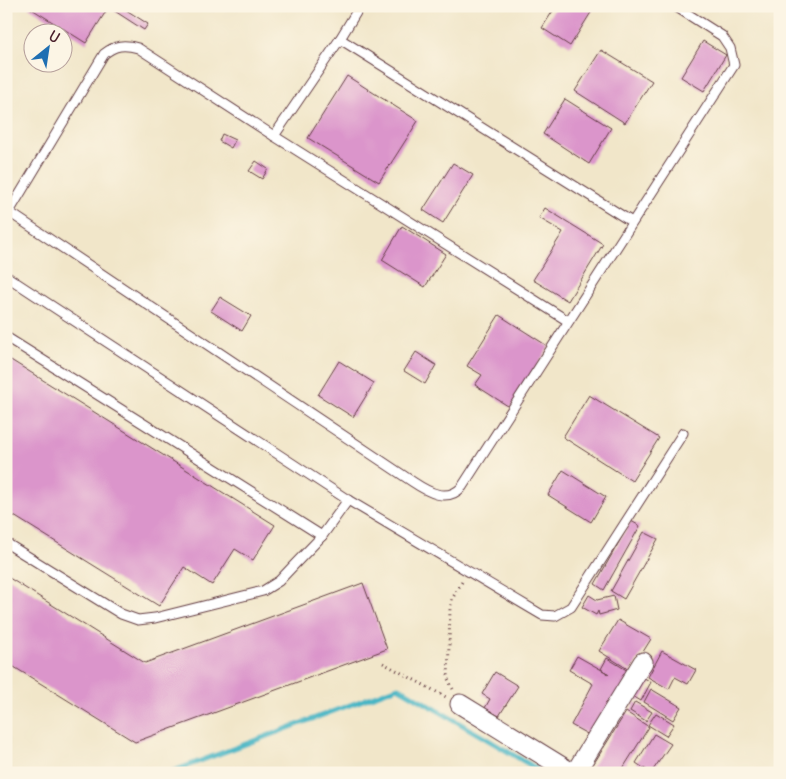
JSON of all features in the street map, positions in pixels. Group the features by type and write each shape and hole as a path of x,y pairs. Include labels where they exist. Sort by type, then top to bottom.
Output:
{"street":[{"path":"460,704 573,773 644,662"}],"lane":[{"path":"274,136 340,39 360,6"},
{"path":"568,321 138,48 129,45 111,48 104,54 8,211 413,482 442,496 450,495 462,487 734,64 730,48 722,36 675,6"},
{"path":"340,39 632,222"},
{"path":"6,276 348,500 542,615 556,616 571,607 683,433"},
{"path":"6,337 322,536"},
{"path":"6,543 121,614 138,620 155,618 263,591 280,581 322,536 348,500"}],"path":[{"path":"448,679 450,610 452,599 458,590"},
{"path":"383,662 438,692"}],"building":[{"path":"27,6 105,6 108,8 86,43 72,34 72,22 53,22"},
{"path":"107,6 120,6 148,24 144,30"},
{"path":"556,6 595,6 570,46 542,28"},
{"path":"703,41 726,55 704,91 681,77"},
{"path":"601,50 652,81 625,123 575,91"},
{"path":"347,76 418,121 379,182 308,138"},
{"path":"565,99 611,128 589,164 543,134"},
{"path":"222,134 235,140 231,148 219,141"},
{"path":"256,161 268,169 262,179 249,171"},
{"path":"453,163 473,175 443,223 423,210"},
{"path":"545,208 603,244 568,301 533,280 563,232 539,218"},
{"path":"402,226 446,254 425,287 382,260"},
{"path":"220,297 251,316 242,331 211,311"},
{"path":"499,315 549,347 511,408 475,385 482,375 467,366"},
{"path":"416,352 436,365 425,384 404,371"},
{"path":"6,357 275,525 253,560 235,549 212,585 184,567 159,606 6,511"},
{"path":"339,361 374,383 353,417 318,395"},
{"path":"589,395 659,438 632,481 563,437"},
{"path":"563,470 606,497 591,522 548,495"},
{"path":"631,521 640,526 604,590 595,584"},
{"path":"644,532 658,539 624,599 611,591"},
{"path":"6,576 145,663 363,583 387,649 135,742 6,662"},
{"path":"589,595 597,600 614,596 617,610 599,615 598,611 596,615 582,607"},
{"path":"618,620 651,639 631,671 599,651"},
{"path":"662,651 696,670 688,684 675,677 669,689 648,677"},
{"path":"577,656 609,674 601,669 607,658 633,674 591,736 571,725 593,684 569,670"},
{"path":"495,672 518,686 499,716 485,708 490,699 482,694"},
{"path":"641,676 651,682 641,701 631,695"},
{"path":"651,689 681,707 673,720 644,702"},
{"path":"635,702 652,712 646,721 630,711"},
{"path":"626,712 649,727 620,773 599,773 591,768"},
{"path":"656,713 674,724 666,736 648,725"},
{"path":"654,734 671,744 651,773 636,763"}],"waterway":[{"path":"168,773 398,687 544,773"}]}
